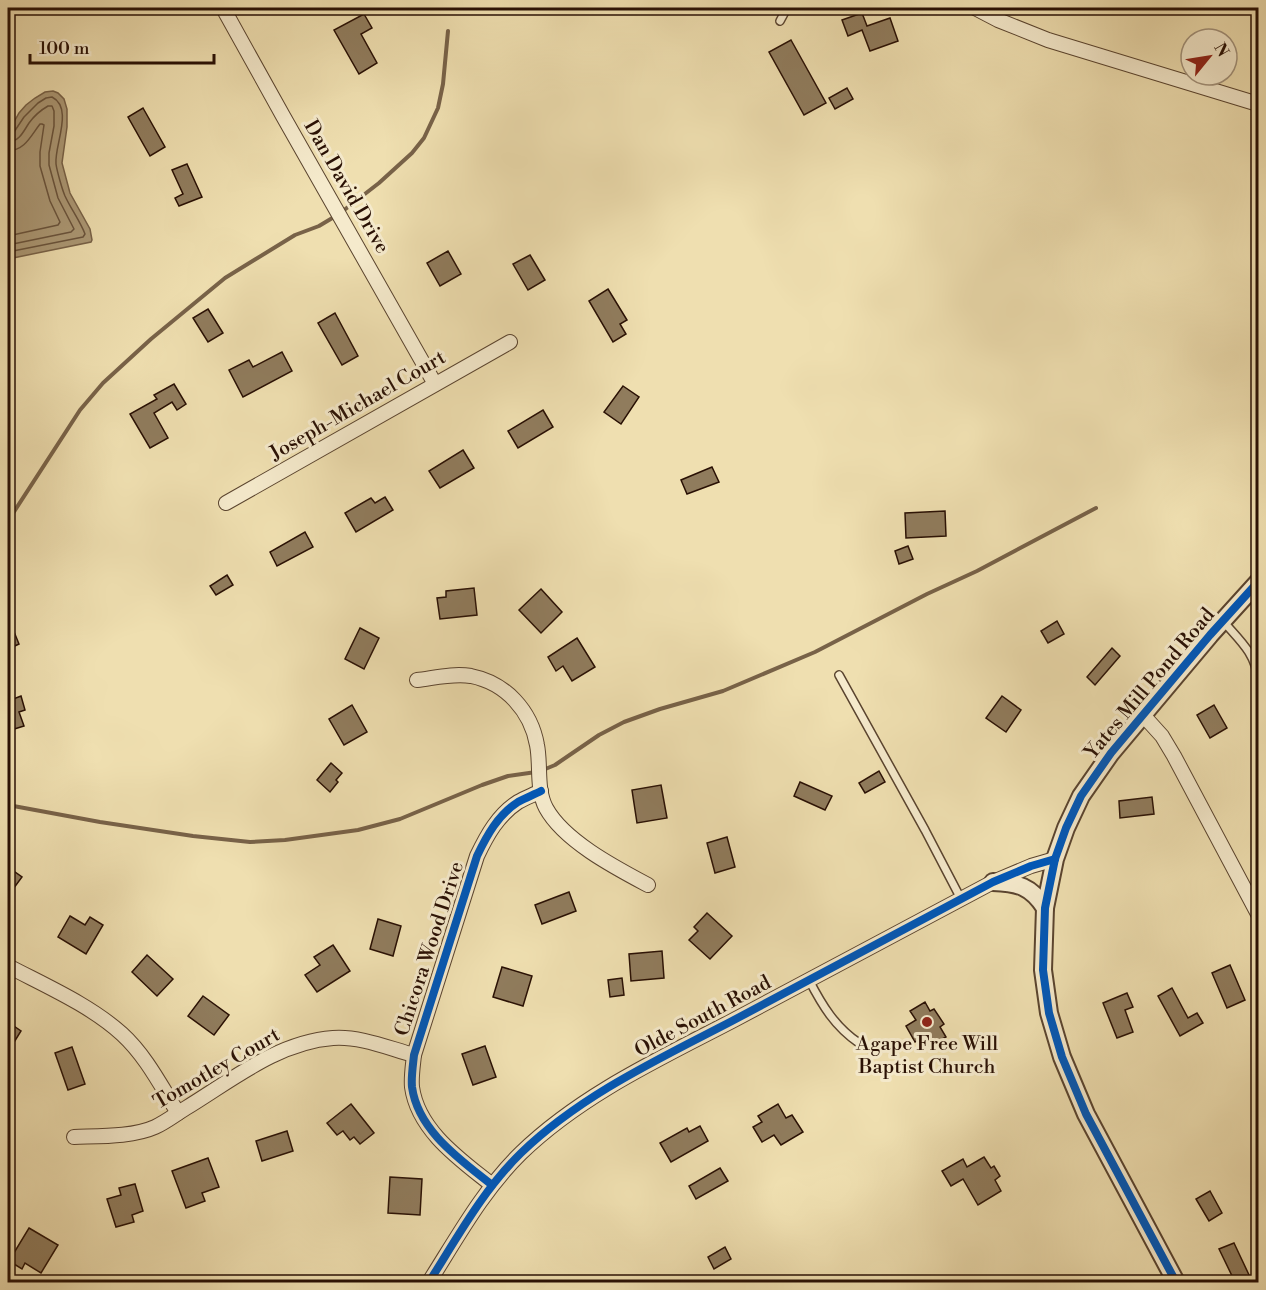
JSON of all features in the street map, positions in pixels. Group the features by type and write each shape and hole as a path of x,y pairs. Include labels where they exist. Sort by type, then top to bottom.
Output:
{"street":[{"name":"Dan David Drive","path":"224,8 435,384"},
{"path":"975,8 1048,40 1258,104"},
{"name":"Joseph-Michael Court","path":"226,503 510,342"},
{"name":"Yates Mill Pond Road","path":"1176,1282 1086,1114 1062,1057 1049,1013 1043,970 1045,908 1055,859 1081,796 1111,753 1258,582"},
{"path":"417,680 450,675 471,676 496,685 514,698 530,719 537,744 541,791 546,808 560,826 585,848 648,885"},
{"path":"1143,715 1162,736 1174,756 1258,914"},
{"name":"Chicora Wood Drive","path":"492,1185 430,1130 417,1105 412,1087 414,1055 477,856 487,835 501,815 518,802 541,791"},
{"name":"Olde South Road","path":"429,1282 492,1185 520,1154 557,1121 607,1088 993,882 1055,859"},
{"path":"993,882 1012,883 1026,888 1033,892 1045,908"},
{"path":"8,966 58,992 103,1019 123,1035 142,1056 178,1113"},
{"name":"Tomotley Court","path":"74,1137 131,1134 154,1128 279,1052 301,1043 334,1038 360,1040 414,1055"}],"lane":[{"path":"780,21 787,8"},
{"path":"1223,621 1252,656 1257,666 1258,678"},
{"path":"839,675 961,899"},
{"path":"809,980 829,1016 853,1040 867,1048 890,1046"}],"water":[{"path":"53,91 64,99 67,109 62,163 70,193 90,229 92,240 8,259 8,133 26,105 45,92"}],"building":[{"path":"862,13 867,26 890,18 898,41 870,51 862,30 848,36 842,20"},
{"path":"364,14 372,28 361,34 377,63 359,74 334,30"},
{"path":"791,40 826,103 804,115 769,52"},
{"path":"847,88 853,99 835,109 829,98"},
{"path":"143,108 165,147 150,156 128,117"},
{"path":"187,164 202,197 179,206 175,198 183,194 172,170"},
{"path":"448,251 461,274 440,286 427,263"},
{"path":"530,255 545,280 528,290 513,264"},
{"path":"608,289 627,320 620,324 626,334 613,342 589,301"},
{"path":"208,309 223,333 208,342 193,318"},
{"path":"335,313 358,356 342,365 318,323"},
{"path":"282,352 292,371 243,397 229,370 249,360 253,367"},
{"path":"174,384 186,404 177,410 172,402 154,413 168,438 150,448 130,414 157,399 154,395"},
{"path":"623,386 639,397 621,424 604,412"},
{"path":"543,410 553,427 518,448 508,431"},
{"path":"463,450 474,468 440,488 429,471"},
{"path":"712,467 719,482 687,494 681,480"},
{"path":"385,497 393,510 356,532 345,513 371,498 375,503"},
{"path":"945,511 946,536 906,538 905,513"},
{"path":"305,532 313,547 277,566 270,552"},
{"path":"908,546 913,559 899,564 895,551"},
{"path":"227,575 233,585 216,595 210,586"},
{"path":"474,588 477,615 440,619 437,598 446,597 446,591"},
{"path":"541,589 562,612 541,633 519,610"},
{"path":"8,617 19,644 8,649"},
{"path":"1057,621 1064,634 1048,643 1041,631"},
{"path":"360,628 379,638 364,669 345,659"},
{"path":"577,638 595,667 572,681 563,666 556,671 548,657"},
{"path":"1112,648 1120,656 1095,685 1087,677"},
{"path":"21,696 25,710 19,712 24,726 8,731 8,701"},
{"path":"1002,696 1021,710 1006,732 986,718"},
{"path":"352,705 367,732 344,745 329,719"},
{"path":"1214,705 1227,728 1210,738 1197,715"},
{"path":"331,763 342,773 330,792 317,780"},
{"path":"879,771 885,782 865,793 859,783"},
{"path":"800,782 832,796 825,810 794,796"},
{"path":"661,785 667,818 637,823 632,790"},
{"path":"1152,797 1154,814 1120,818 1119,801"},
{"path":"727,837 735,867 715,873 707,843"},
{"path":"8,867 22,877 8,896"},
{"path":"569,892 576,911 542,924 535,905"},
{"path":"707,913 732,936 710,959 689,940 698,931 694,927"},
{"path":"70,916 85,925 90,917 103,925 86,954 58,937"},
{"path":"378,919 401,926 393,956 370,949"},
{"path":"333,945 350,971 317,992 305,975 320,965 314,957"},
{"path":"662,951 664,978 631,981 629,954"},
{"path":"147,955 173,979 157,996 132,972"},
{"path":"1230,965 1245,1000 1227,1008 1212,973"},
{"path":"502,967 532,976 523,1006 493,997"},
{"path":"622,978 624,995 610,997 608,980"},
{"path":"1172,988 1188,1018 1197,1013 1203,1023 1180,1036 1158,996"},
{"path":"1127,993 1133,1007 1125,1010 1133,1032 1117,1038 1103,1003"},
{"path":"203,996 229,1015 214,1035 188,1016"},
{"name":"Agape Free Will Baptist Church","path":"925,1002 930,1011 934,1009 944,1024 940,1027 946,1037 931,1045 925,1036 915,1042 906,1026 916,1020 910,1011"},
{"path":"8,1022 21,1031 8,1052"},
{"path":"485,1046 496,1077 473,1085 462,1054"},
{"path":"72,1047 85,1084 68,1090 55,1053"},
{"path":"351,1104 374,1133 360,1144 354,1137 350,1140 343,1131 337,1135 327,1123"},
{"path":"778,1104 786,1118 792,1115 803,1132 781,1145 774,1135 762,1142 753,1127 762,1122 758,1116"},
{"path":"700,1126 708,1141 671,1162 660,1143 687,1128 689,1132"},
{"path":"287,1131 293,1151 262,1161 256,1141"},
{"path":"984,1157 991,1168 994,1166 1000,1176 995,1180 1001,1191 978,1205 963,1179 951,1186 942,1171 963,1159 967,1167"},
{"path":"208,1158 219,1187 202,1193 205,1201 186,1208 172,1171"},
{"path":"720,1168 728,1181 696,1199 689,1186"},
{"path":"390,1177 422,1179 420,1215 388,1213"},
{"path":"135,1184 143,1211 132,1215 134,1222 116,1227 107,1199 121,1195 119,1188"},
{"path":"1210,1191 1222,1213 1209,1221 1196,1199"},
{"path":"29,1228 58,1245 41,1273 25,1263 22,1269 9,1261"},
{"path":"1234,1243 1250,1277 1238,1282 1235,1282 1219,1249"},
{"path":"725,1247 731,1259 714,1269 708,1257"}],"waterway":[{"path":"8,521 80,410 103,383 151,339 225,278 295,235 319,226 339,214 379,183 412,153 424,138 438,108 443,84 448,31"},
{"path":"543,770 555,765 599,735 624,722 723,691 815,652 1096,508"},
{"path":"8,805 193,836 250,842 285,840 358,830 400,819 508,776 536,772"}],"cycle path":[{"path":"1176,1282 1086,1114 1062,1057 1049,1013 1043,970 1045,908 1055,859 1081,796 1111,753 1210,635 1258,582"},
{"path":"492,1185 455,1155 432,1131 423,1117 412,1087 414,1055 477,856 499,819 518,802 541,791"},
{"path":"429,1282 471,1215 507,1167 544,1132 569,1113 649,1064 993,882 1055,859"}],"place":[{"name":"Agape Free Will Baptist Church","path":"927,1022"}]}
